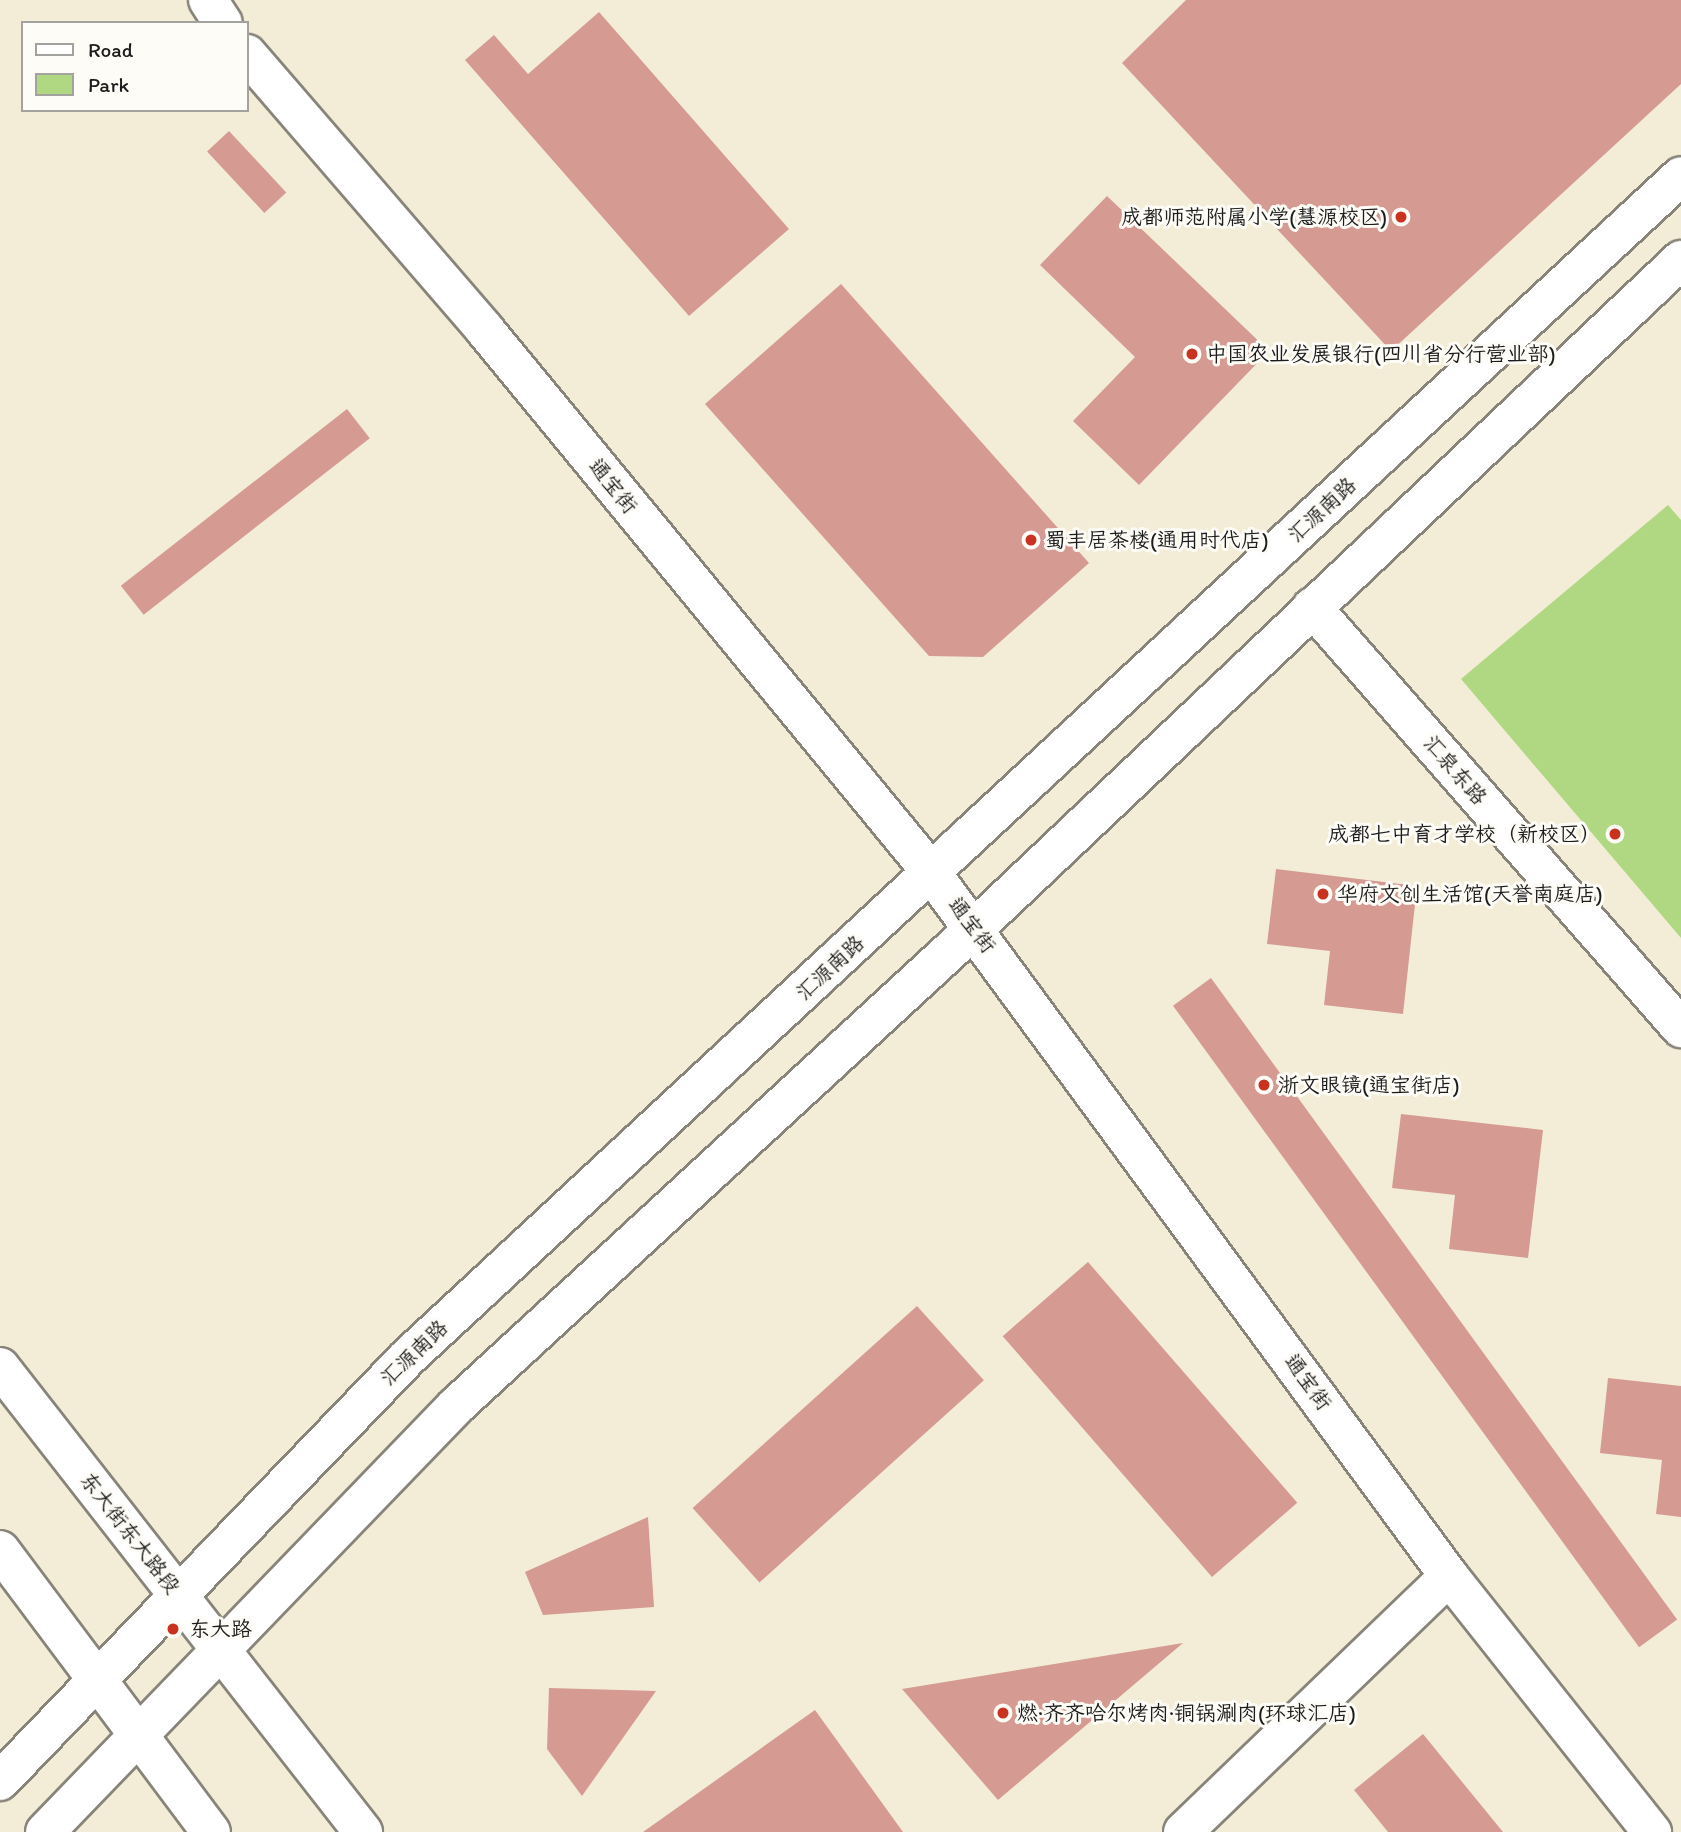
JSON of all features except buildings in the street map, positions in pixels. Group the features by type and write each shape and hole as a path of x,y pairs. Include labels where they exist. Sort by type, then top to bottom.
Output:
{"street":[{"path":"208,0 222,21"},
{"name":"通宝街","path":"248,55 485,330 975,928 1450,1576 1652,1832"},
{"name":"汇源南路","path":"0,1781 98,1676 408,1357 932,874 1681,176"},
{"path":"45,1832 456,1406 975,928 1681,260"},
{"name":"汇泉东路","path":"1312,607 1681,1028"},
{"name":"东大街东大路段","path":"0,1367 363,1832"},
{"path":"0,1550 98,1676 137,1737 211,1832"},
{"path":"1183,1832 1450,1576"}],"green space":[{"name":"成都七中育才学校（新校区）","path":"1668,505 1681,520 1681,938 1461,679"}],"place":[{"name":"成都师范附属小学(慧源校区)","path":"1401,217"},
{"name":"中国农业发展银行(四川省分行营业部)","path":"1192,354"},
{"name":"蜀丰居茶楼(通用时代店)","path":"1031,540"},
{"name":"成都七中育才学校（新校区）","path":"1615,834"},
{"name":"华府文创生活馆(天誉南庭店)","path":"1323,894"},
{"name":"浙文眼镜(通宝街店)","path":"1264,1085"},
{"name":"东大路","path":"173,1629"},
{"name":"燃·齐齐哈尔烤肉·铜锅涮肉(环球汇店)","path":"1003,1713"}]}
